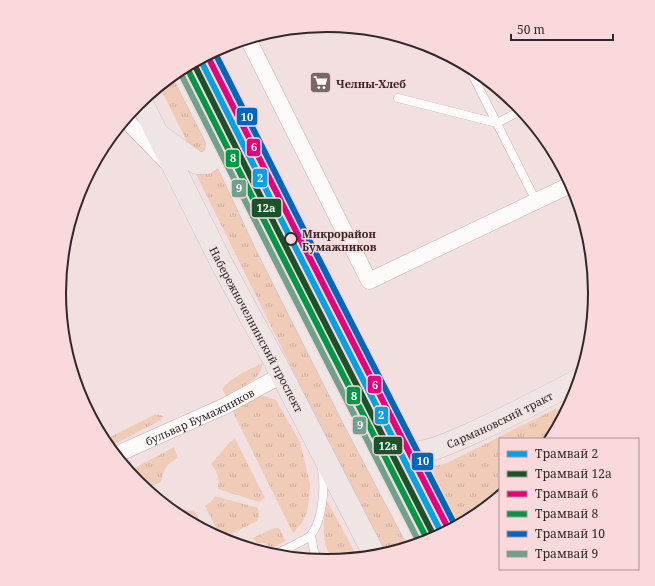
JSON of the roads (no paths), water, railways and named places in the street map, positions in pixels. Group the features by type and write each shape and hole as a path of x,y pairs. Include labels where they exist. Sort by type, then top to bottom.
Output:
{"main road":[{"path":"184,75 217,140 268,249 354,420 416,538"},
{"name":"Набережночелнинский проспект","path":"144,107 223,266 282,375 372,550"},
{"path":"157,134 197,163 206,163 212,159 216,152 217,140"},
{"name":"Сармановский тракт","path":"354,420 375,439 389,448 399,452 418,453 445,445 483,428 542,400 573,383"},
{"path":"542,400 567,398"}],"street":[{"path":"250,44 369,280 566,187"},
{"path":"129,123 174,170"},
{"name":"бульвар Бумажников","path":"120,452 225,406 282,375"}],"lane":[{"path":"473,76 536,201"},
{"path":"398,98 497,123 516,113"},
{"path":"315,553 311,536 319,519 323,498 323,473 320,450"},
{"path":"283,550 311,536"}],"tram line":[{"name":"10","path":"217,57 453,522"},
{"name":"6","path":"210,60 447,525"},
{"name":"2","path":"203,64 439,529"},
{"name":"12а","path":"196,68 432,532"},
{"name":"8","path":"189,72 425,535"},
{"name":"9","path":"182,76 417,538"}],"place":[{"name":"Челны-Хлеб","path":"320,83"},
{"name":"Микрорайон Бумажников","path":"291,239"}]}
